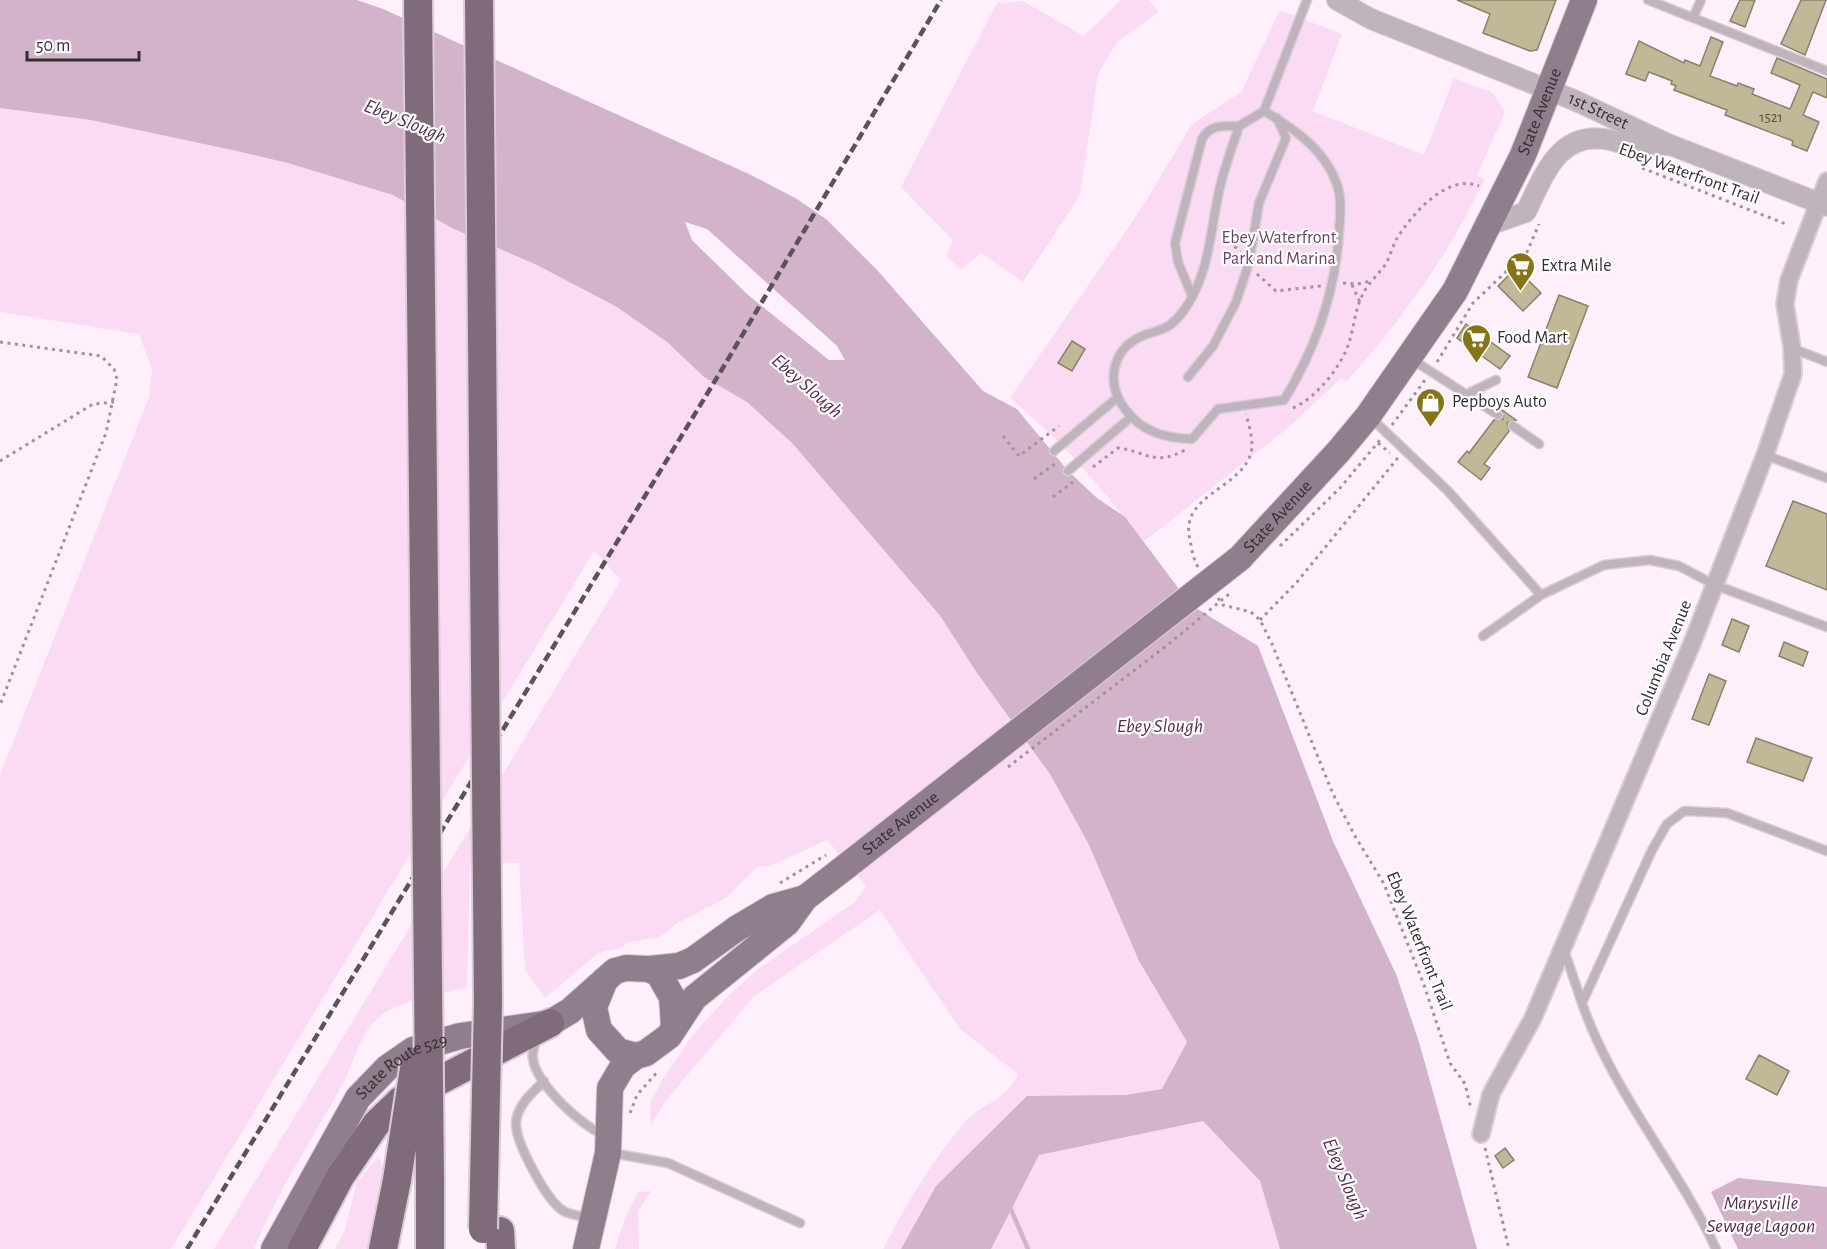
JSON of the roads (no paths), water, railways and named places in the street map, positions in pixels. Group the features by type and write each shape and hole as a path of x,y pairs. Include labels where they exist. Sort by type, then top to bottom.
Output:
{"highway":[{"path":"418,0 430,1249"},
{"path":"479,0 492,1239"},
{"path":"383,1249 397,1180 406,1111 426,1000"},
{"path":"302,1249 340,1177 376,1124 400,1101 544,1026"}],"main road":[{"name":"State Avenue","path":"674,1027 694,998 787,923 838,859 1240,558 1338,452 1377,424 1410,358 1455,291 1489,225 1523,155 1584,0"},
{"name":"State Avenue","path":"649,969 679,966 693,960 736,929 773,907 805,898"},
{"path":"586,1249 591,1219 615,1137 610,1088 623,1066 636,1056 660,1045 674,1027 672,997 658,974 649,969 626,968 615,972 605,980 594,1007 599,1030 618,1052 636,1056"},
{"name":"State Route 529","path":"274,1249 358,1098 387,1068 413,1050 433,1042 503,1029 544,1026 570,1011 605,980"}],"street":[{"name":"1st Street","path":"1337,0 1371,20 1549,90 1668,144 1823,204"},
{"path":"1489,225 1526,212 1558,153 1573,143 1589,138 1609,140 1647,152 1668,144"},
{"name":"Columbia Avenue","path":"1481,1134 1491,1094 1533,1018 1715,585 1765,455 1793,374 1792,348 1785,304 1789,280 1823,204 1827,182"}],"lane":[{"path":"1192,296 1178,262 1175,243 1187,193 1207,131 1239,126 1264,111 1307,0"},
{"path":"1648,0 1827,71"},
{"path":"1694,18 1701,0"},
{"path":"1239,126 1220,188 1202,276 1192,296 1177,319 1167,327 1128,344 1114,366 1113,380 1118,397 1131,417 1144,429 1160,436 1192,439 1218,409 1284,400 1308,357 1334,284 1340,196 1338,187 1321,156 1300,133 1264,111"},
{"path":"1188,377 1213,346 1236,302 1249,263 1259,203 1286,138 1276,118"},
{"path":"1792,348 1827,362"},
{"path":"1410,358 1432,370 1498,416"},
{"path":"1467,394 1496,380"},
{"path":"1054,451 1118,397"},
{"path":"1068,471 1131,417"},
{"path":"1377,424 1448,491 1541,595"},
{"path":"1513,426 1539,444"},
{"path":"1765,455 1827,478"},
{"path":"1483,636 1541,595 1604,565 1650,560 1679,566 1715,585 1827,627"},
{"path":"1582,1003 1652,850 1667,824 1684,811 1727,813 1827,851"},
{"path":"1563,947 1594,1038 1699,1212 1716,1249"},
{"path":"544,1026 532,1059 544,1081 575,1115 595,1132 615,1137 800,1223"},
{"path":"544,1081 522,1104 516,1124 528,1163 552,1201 563,1211 591,1219"}],"water":[{"name":"Ebey Slough","path":"0,0 357,0 383,9 749,174 797,199 826,219 877,270 983,391 1017,409 1068,471 1097,498 1125,517 1191,605 1258,646 1333,841 1396,974 1419,1042 1477,1249 1280,1249 1260,1181 1203,1121 1039,1155 991,1249 901,1249 936,1186 1027,1096 1126,1095 1162,1089 1187,1042 1139,961 1088,843 1050,774 977,673 941,617 793,444 747,402 704,377 667,342 617,307 537,265 454,229 393,195 288,163 237,151 91,120 0,108"},
{"name":"Marysville Sewage Lagoon","path":"1738,1178 1827,1187 1827,1249 1738,1249 1711,1192"}],"waterway":[{"path":"1009,1205 1028,1249"}],"railway":[{"path":"187,1249 721,371 941,0"}],"place":[{"name":"Extra Mile","path":"1520,292"},
{"name":"Food Mart","path":"1476,364"},
{"name":"Pepboys Auto","path":"1431,428"}],"park label":[{"name":"Ebey Waterfront Park and Marina","path":"1279,248"}]}
